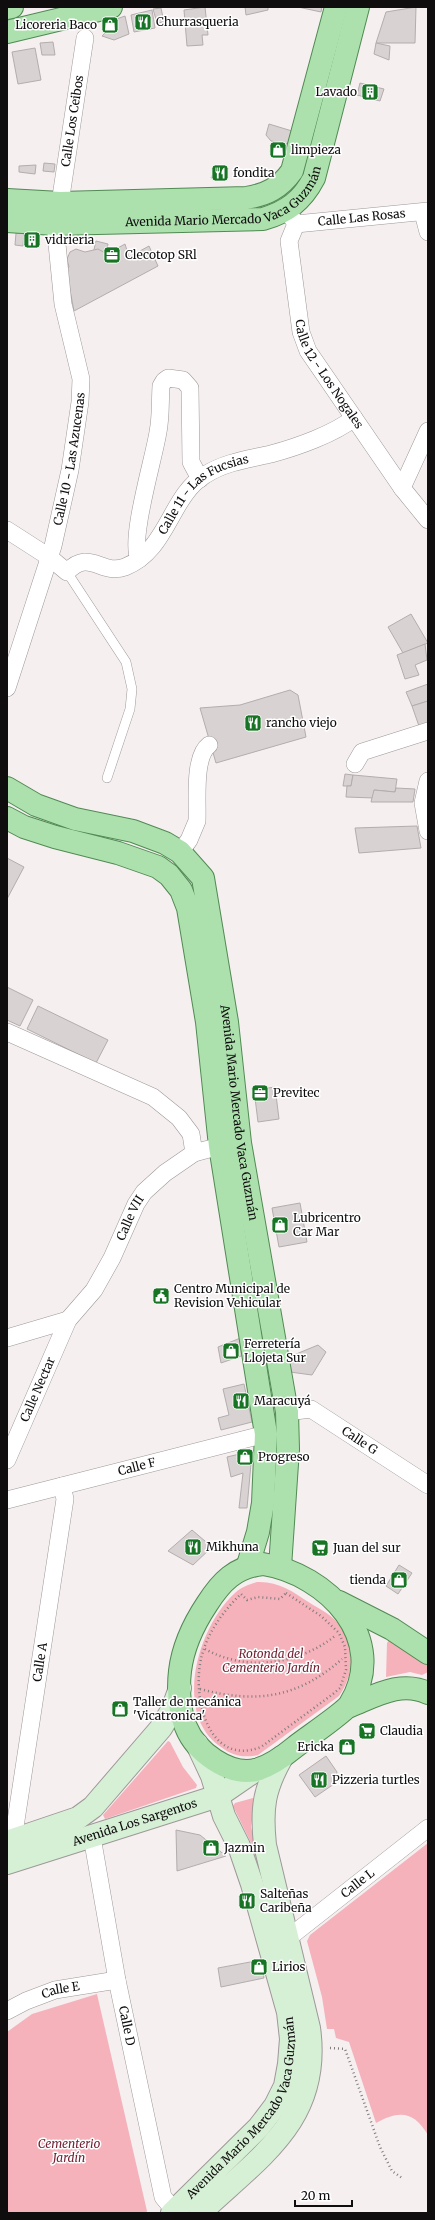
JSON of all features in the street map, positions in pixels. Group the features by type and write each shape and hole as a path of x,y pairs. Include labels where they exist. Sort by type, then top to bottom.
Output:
{"main road":[{"path":"7,8 12,7"},
{"path":"7,32 111,7"},
{"name":"Avenida Mario Mercado Vaca Guzmán","path":"7,221 58,214 246,198 260,196 274,190 284,182 292,171 336,7"},
{"name":"Avenida Mario Mercado Vaca Guzmán","path":"7,200 58,214 263,219 291,217 314,178 358,7"},
{"path":"274,190 291,217"},
{"name":"Avenida Mario Mercado Vaca Guzmán","path":"7,788 36,805 76,818 133,831 165,843 180,852 203,878 208,900 227,1022 230,1145 266,1434 263,1503 258,1532 248,1566"},
{"name":"Avenida Mario Mercado Vaca Guzmán","path":"7,818 48,835 144,860 158,867 169,875 181,890 188,908 230,1145 287,1412 288,1449 280,1567"},
{"path":"95,848 101,824"},
{"path":"266,1434 287,1412"},
{"name":"Avenida Mario Mercado Vaca Guzmán","path":"197,1744 212,1758 224,1765 238,1770 256,1770 282,1757 350,1706 360,1682 362,1649 352,1622 336,1600 304,1578 280,1567 263,1564 248,1566 239,1569 226,1580 199,1616 186,1643 180,1671 189,1689 186,1728 197,1744 212,1776 224,1816 239,1846 252,1884 304,1999 312,2046 305,2092 297,2112 282,2135 200,2213"},
{"path":"336,1600 392,1629 428,1653"},
{"path":"350,1706 395,1688 412,1687 428,1693"},
{"name":"Avenida Los Sargentos","path":"12,1840 78,1818 93,1807 161,1728 172,1710 189,1689"},
{"name":"Avenida Mario Mercado Vaca Guzmán","path":"174,2212 259,2127 275,2106 285,2086 291,2039 262,1821 264,1796 271,1777 282,1757"},
{"name":"Avenida Los Sargentos","path":"7,1862 92,1837 218,1796 256,1770"}],"street":[{"name":"Calle Los Ceibos","path":"58,214 85,38"},
{"name":"Calle Las Rosas","path":"291,217 426,212"},
{"path":"426,212 428,232"},
{"name":"Calle 10 - Las Azucenas","path":"7,688 53,546 70,470 80,402 81,379 63,304 58,214"},
{"name":"Calle 12 - Los Nogales","path":"291,217 289,241 301,332 308,351 402,488 428,520"},
{"path":"139,559 136,550 137,532 158,431 161,386 168,378 184,380 190,388 192,462 200,479"},
{"name":"Calle 11 - Las Fucsias","path":"67,572 73,565 82,561 94,563 109,569 124,567 139,559 152,547 186,494 200,479 217,468 234,462 273,453 318,437 345,426 354,418"},
{"path":"402,488 428,431"},
{"path":"7,530 49,557 67,572"},
{"path":"355,764 362,752 428,731"},
{"path":"180,852 195,830 197,820 199,761 203,751 209,745"},
{"path":"428,781 423,803 428,831"},
{"path":"7,1032 153,1098 179,1118 191,1134 194,1153"},
{"name":"Calle VII","path":"68,1320 94,1290 112,1258 136,1204 144,1192 165,1174 194,1153 230,1145"},
{"path":"7,1338 68,1320"},
{"name":"Calle Nectar","path":"7,1460 68,1320"},
{"name":"Calle G","path":"287,1412 311,1409 428,1485"},
{"name":"Calle F","path":"7,1500 266,1434"},
{"name":"Calle A","path":"12,1840 65,1499 62,1486"},
{"name":"Calle L","path":"278,1942 428,1828"},
{"name":"Calle D","path":"92,1837 117,1980 163,2197 174,2212"},
{"name":"Calle E","path":"7,2012 26,2001 55,1990 117,1980"}],"lane":[{"path":"67,572 126,662 132,689 130,709 107,778"}],"path":[{"path":"286,1593 321,1616 339,1633 347,1654 346,1670 340,1688 261,1747 252,1751 235,1750 215,1737 189,1689 198,1677 204,1649 219,1619 241,1594 247,1600 258,1596 280,1599 286,1593"},
{"path":"204,1649 227,1659 266,1663 285,1660 304,1654 339,1633"},
{"path":"189,1689 249,1698 269,1696 308,1684 347,1654"},
{"path":"312,2046 346,2049 380,2147 392,2171 402,2178"}],"green space":[{"name":"Rotonda del Cementerio Jardín","path":"257,1582 272,1583 285,1588 332,1617 342,1629 350,1647 351,1657 345,1687 339,1696 258,1755 243,1756 225,1750 206,1732 197,1714 194,1692 196,1670 201,1648 210,1626 222,1608 237,1591 245,1586"},
{"path":"389,1640 428,1662 428,1672 422,1675 410,1672 386,1677 387,1643"},
{"path":"168,1741 170,1742 183,1767 197,1785 196,1788 105,1819 103,1815"},
{"path":"253,1798 255,1800 251,1827 259,1862 257,1862 252,1845 233,1806 235,1803"},
{"path":"428,1843 428,2135 417,2121 405,2115 392,2116 376,2123 349,2042 336,2038 334,2029 327,2029 322,1997 307,1941 310,1935"},
{"name":"Cementerio Jardín","path":"97,1994 147,2211 146,2213 7,2213 7,2032 32,2014"}],"building":[{"path":"205,7 208,35 202,35 203,45 187,46 184,10"},
{"path":"245,7 268,7 268,10 246,15"},
{"path":"298,7 322,7 321,12"},
{"path":"416,7 415,43 376,43 386,12"},
{"path":"161,8 164,22 157,23 153,9"},
{"name":"Churrasqueria","path":"152,10 155,28 134,32 131,15"},
{"path":"125,16 129,34 114,40 102,36 107,31 105,26 108,22"},
{"path":"53,42 55,55 42,55 40,43"},
{"path":"376,43 390,46 389,60 374,54"},
{"path":"35,48 41,80 18,84 12,52"},
{"name":"Lavado","path":"360,83 384,89 380,101 357,95"},
{"path":"269,124 292,131 288,144 271,141 266,135"},
{"name":"limpieza","path":"272,144 287,147 285,154 270,152"},
{"path":"44,163 55,164 54,172 43,171"},
{"path":"36,165 35,174 19,172 19,166"},
{"name":"fondita","path":"228,168 226,177 211,178 215,169"},
{"path":"16,233 24,233 23,246 15,245"},
{"name":"vidrieria","path":"28,234 38,235 36,247 27,246"},
{"path":"96,241 108,244 105,259 92,258"},
{"path":"125,244 129,257 149,246 158,266 74,311 66,269 69,267 67,259 70,252 76,249 85,252 98,249 107,254"},
{"path":"411,614 428,643 403,653 388,627"},
{"path":"425,644 427,660 415,665 419,675 405,679 397,655"},
{"path":"428,684 428,701 412,706 406,692"},
{"name":"rancho viejo","path":"290,690 298,695 306,737 216,763 200,708 240,705"},
{"path":"428,701 428,726 420,729 412,706"},
{"path":"345,774 353,775 351,786 343,786"},
{"path":"353,775 397,779 395,792 374,790 374,798 346,797 347,786 351,786"},
{"path":"396,788 415,789 413,802 371,802 374,790 395,792"},
{"path":"417,826 421,848 359,853 355,828"},
{"path":"7,858 24,867 7,899"},
{"path":"7,987 33,1000 20,1026 7,1020"},
{"path":"38,1006 108,1040 96,1063 27,1029"},
{"path":"275,1087 279,1119 258,1122 254,1090"},
{"path":"300,1203 307,1242 279,1247 272,1208"},
{"name":"Ferretería Llojeta Sur","path":"243,1337 244,1355 221,1363 218,1347"},
{"path":"318,1345 326,1352 312,1375 290,1372 289,1357"},
{"path":"244,1384 252,1422 221,1430 218,1418 229,1415 223,1389"},
{"path":"248,1452 252,1453 247,1508 239,1508 243,1473 231,1477 227,1457"},
{"path":"192,1530 212,1547 193,1565 168,1551"},
{"name":"tienda","path":"399,1565 412,1573 398,1594 386,1586"},
{"name":"Pizzeria turtles","path":"326,1756 337,1772 334,1784 315,1797 299,1775"},
{"path":"176,1830 200,1835 226,1856 177,1871"},
{"path":"261,1960 264,1978 221,1987 218,1968"}],"place":[{"name":"Churrasqueria","path":"143,22"},
{"name":"Licoreria Baco","path":"110,25"},
{"name":"Lavado","path":"370,92"},
{"name":"limpieza","path":"278,150"},
{"name":"fondita","path":"220,173"},
{"name":"vidrieria","path":"32,240"},
{"name":"Clecotop SRl","path":"112,255"},
{"name":"rancho viejo","path":"253,723"},
{"name":"Previtec","path":"260,1093"},
{"name":"Lubricentro Car Mar","path":"280,1225"},
{"name":"Centro Municipal de Revision Vehicular","path":"161,1296"},
{"name":"Ferretería Llojeta Sur","path":"231,1351"},
{"name":"Maracuyá","path":"241,1401"},
{"name":"Progreso","path":"245,1457"},
{"name":"Mikhuna","path":"193,1547"},
{"name":"Juan del sur","path":"320,1548"},
{"name":"tienda","path":"399,1580"},
{"name":"Taller de mecánica 'Vicatronica'","path":"120,1709"},
{"name":"Claudia","path":"367,1731"},
{"name":"Ericka","path":"347,1747"},
{"name":"Pizzeria turtles","path":"319,1780"},
{"name":"Jazmin","path":"211,1848"},
{"name":"Salteñas Caribeña","path":"247,1901"},
{"name":"Lirios","path":"259,1967"}]}
